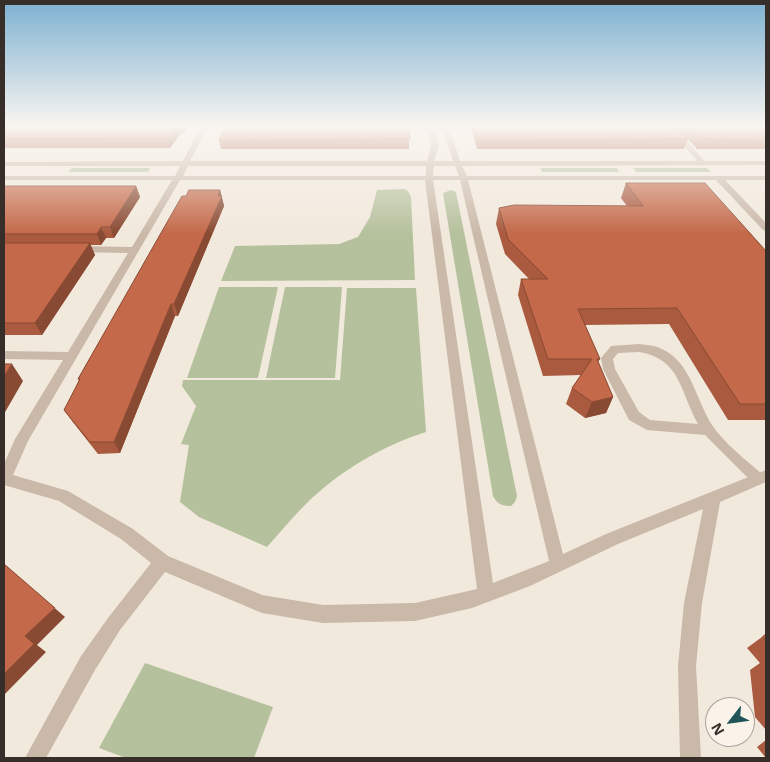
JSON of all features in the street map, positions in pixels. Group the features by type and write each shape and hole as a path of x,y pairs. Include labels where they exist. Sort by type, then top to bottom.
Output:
{"street":[{"path":"4,164 134,163"},
{"path":"185,163 177,179 22,439 4,478 63,496 127,534 162,562 262,604 323,614 415,612 472,600 762,477 708,430 678,368 663,353 648,347 615,349 607,358 609,369 634,416 647,425 708,430"},
{"path":"322,163 766,163"},
{"path":"430,163 428,179 486,594"},
{"path":"458,163 464,179 558,565"},
{"path":"4,178 766,178"},
{"path":"719,178 766,228"},
{"path":"69,249 134,250"},
{"path":"4,355 72,356"},
{"path":"691,758 688,666 692,613 713,499"},
{"path":"34,758 88,663 114,624 162,562"}],"green space":[{"path":"72,168 150,168 148,172 68,172"},
{"path":"540,168 617,168 619,172 542,172"},
{"path":"633,168 707,168 711,172 636,172"},
{"path":"404,189 408,191 411,197 415,280 221,281 235,246 339,244 358,237 370,217 377,190"},
{"path":"451,190 456,192 517,496 511,506 500,504 493,496 443,193"},
{"path":"219,287 278,287 258,378 187,378"},
{"path":"285,287 342,287 335,378 266,378"},
{"path":"347,288 416,288 426,432 386,448 337,478 310,500 267,547 199,517 180,502 189,445 181,444 196,406 182,386 183,380 340,380"},
{"path":"145,663 273,707 254,758 126,758 99,748"}],"building":[{"path":"626,183 705,183 766,251 766,404 740,404 677,308 578,309 600,359 597,359 613,397 592,402 572,388 592,359 548,359 521,279 548,279 508,239 499,208 514,205 643,206"},
{"path":"4,186 136,186 110,227 101,227 97,234 4,234"},
{"path":"189,190 220,190 218,196 222,196 174,304 171,304 114,442 90,442 64,410 80,379 78,379 182,196 186,196"},
{"path":"4,243 90,243 35,323 4,323"},
{"path":"4,364 12,364 4,376"},
{"path":"4,564 55,608 25,636 34,644 4,674"}]}
